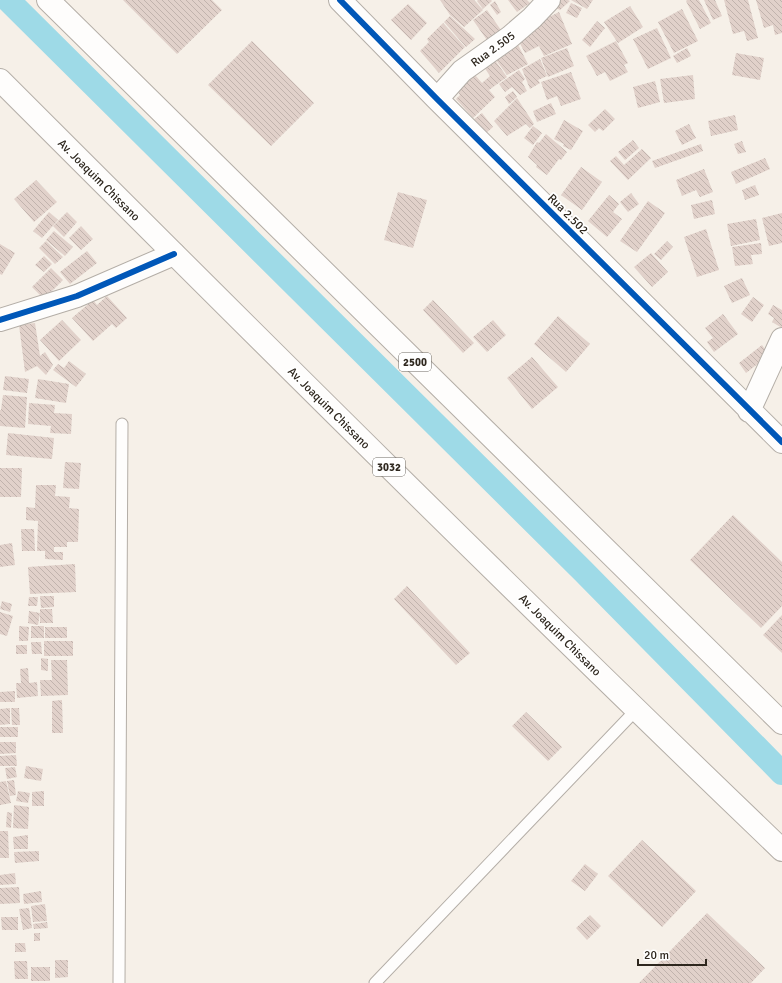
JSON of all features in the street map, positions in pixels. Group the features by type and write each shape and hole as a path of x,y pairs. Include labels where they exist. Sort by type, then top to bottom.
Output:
{"main road":[{"name":"2500","path":"48,0 782,723"},
{"name":"Rua 2.502","path":"340,0 437,99 782,442"},
{"name":"Rua 2.505","path":"437,99 462,71 510,37 532,18 549,0"},
{"name":"Av. Joaquim Chissano","path":"0,80 636,710 782,850"},
{"path":"0,320 76,296 174,254"},
{"path":"750,411 782,339"}],"lane":[{"path":"119,983 122,424"},
{"path":"375,983 636,710"}],"building":[{"path":"123,0 212,0 222,10 177,54"},
{"path":"440,0 474,0 483,10 464,27 450,15"},
{"path":"508,0 527,0 530,3 517,12"},
{"path":"555,0 570,1 560,10 552,6"},
{"path":"571,0 593,0 587,9"},
{"path":"699,0 711,23 700,29 686,1"},
{"path":"704,0 715,0 722,16 713,20"},
{"path":"724,0 748,0 758,38 747,41 744,31 733,34"},
{"path":"756,0 782,0 782,33 775,35 773,25 764,28"},
{"path":"477,1 492,1 483,9"},
{"path":"495,1 501,12 497,15 490,5"},
{"path":"571,3 582,8 577,18 566,13"},
{"path":"408,4 427,23 411,40 391,20"},
{"path":"630,6 643,27 618,43 604,22"},
{"path":"682,9 698,41 674,53 658,22"},
{"path":"487,10 503,33 489,43 473,20"},
{"path":"559,12 572,44 544,56 539,46 525,53 516,36 529,27"},
{"path":"450,16 475,39 466,47 444,22"},
{"path":"597,21 605,28 590,47 582,40"},
{"path":"443,23 465,47 439,73 420,51 429,42 427,39"},
{"path":"657,28 671,58 648,69 633,39"},
{"path":"252,41 314,103 271,146 208,85"},
{"path":"516,41 528,64 507,75 493,56"},
{"path":"616,41 628,63 624,65 628,72 610,81 605,72 597,76 586,56"},
{"path":"567,48 574,66 548,77 541,58"},
{"path":"687,48 691,56 677,63 673,56"},
{"path":"736,53 764,58 760,80 732,75"},
{"path":"492,56 507,77 489,90 495,97 473,118 456,99 460,95 458,92 454,96 458,90 475,75 482,83 490,76 482,64"},
{"path":"540,59 547,76 538,80 540,83 530,89 522,69"},
{"path":"519,70 525,79 522,82 527,91 520,95 512,87 505,92 499,84"},
{"path":"571,72 581,99 561,106 557,96 547,100 541,82"},
{"path":"693,75 695,99 664,103 660,79"},
{"path":"655,81 660,102 638,108 633,87"},
{"path":"513,91 517,97 509,104 505,97"},
{"path":"517,98 534,124 530,128 526,124 507,136 494,121"},
{"path":"551,103 556,114 537,122 533,111"},
{"path":"605,109 615,119 603,131 599,128 595,132 588,125"},
{"path":"482,113 493,127 485,134 473,120"},
{"path":"735,115 738,130 711,136 708,121"},
{"path":"564,120 583,131 571,150 563,146 564,144 554,139"},
{"path":"689,124 696,138 682,145 675,131"},
{"path":"533,126 542,133 533,145 524,138"},
{"path":"546,134 567,152 561,160 559,159 547,175 536,167 537,165 528,157 537,142 539,143"},
{"path":"633,140 639,148 625,160 618,152"},
{"path":"742,141 746,152 738,154 734,144"},
{"path":"701,144 703,151 655,168 652,161"},
{"path":"642,149 651,158 628,180 610,161 616,156 624,165"},
{"path":"765,158 770,169 736,184 731,172"},
{"path":"581,167 602,182 582,210 561,195"},
{"path":"704,169 713,192 700,197 696,190 682,196 676,180"},
{"path":"36,180 57,202 34,222 14,199"},
{"path":"755,185 759,195 745,200 742,190"},
{"path":"398,192 427,200 413,248 384,240"},
{"path":"631,193 639,204 628,212 620,202"},
{"path":"609,195 619,204 613,212 622,219 607,237 588,221"},
{"path":"712,200 715,214 694,219 691,205"},
{"path":"648,201 665,213 637,252 620,241"},
{"path":"49,212 58,220 42,238 33,231"},
{"path":"67,212 77,222 64,237 53,226"},
{"path":"782,213 782,243 769,246 762,218"},
{"path":"756,219 760,240 731,246 727,224"},
{"path":"81,226 93,239 81,250 69,238"},
{"path":"706,229 719,270 697,277 684,237"},
{"path":"54,231 73,247 65,256 46,240"},
{"path":"46,241 63,257 55,264 39,248"},
{"path":"667,241 673,247 661,260 654,254"},
{"path":"761,243 762,254 751,255 753,264 735,266 732,247"},
{"path":"0,244 15,253 2,275 0,274"},
{"path":"87,251 97,263 70,284 60,272"},
{"path":"651,253 668,272 652,287 634,267"},
{"path":"44,256 52,264 44,272 35,265"},
{"path":"51,268 63,280 44,299 32,287"},
{"path":"742,278 750,295 732,303 724,286"},
{"path":"107,296 127,318 116,328 112,324 93,341 72,318 93,300 97,305"},
{"path":"753,297 764,305 752,322 741,314"},
{"path":"433,300 474,343 463,353 423,310"},
{"path":"773,305 782,310 782,328 772,322 774,318 768,314"},
{"path":"723,314 738,334 714,352 707,342 713,338 705,328"},
{"path":"558,316 590,344 566,372 534,344"},
{"path":"62,320 81,340 59,361 40,340"},
{"path":"493,320 506,335 487,352 473,337"},
{"path":"35,323 40,356 45,352 53,365 46,375 37,366 25,372 19,325"},
{"path":"762,345 769,355 746,373 739,363"},
{"path":"532,357 558,387 532,409 507,378"},
{"path":"69,361 86,374 76,387 53,370 58,364 64,368"},
{"path":"5,376 29,379 27,393 3,390"},
{"path":"38,379 69,384 66,403 35,398"},
{"path":"3,395 27,397 25,428 0,426 0,410"},
{"path":"29,403 55,405 54,413 72,414 71,434 50,433 51,426 28,424"},
{"path":"8,433 54,438 52,459 6,455"},
{"path":"65,462 81,463 79,489 63,488"},
{"path":"0,468 22,468 21,497 0,497"},
{"path":"36,485 56,485 55,496 70,497 69,508 79,509 78,542 67,542 67,547 54,547 54,552 63,552 63,560 45,559 45,551 37,551 38,521 26,520 26,507 35,508"},
{"path":"733,515 782,562 782,606 761,628 690,560"},
{"path":"21,529 34,529 35,551 22,551"},
{"path":"12,543 15,565 0,567 0,545"},
{"path":"75,564 76,592 30,594 28,567"},
{"path":"407,586 470,653 456,665 394,599"},
{"path":"40,596 54,596 54,607 41,608"},
{"path":"29,597 38,597 37,606 28,606"},
{"path":"2,601 12,604 10,612 0,609"},
{"path":"40,609 52,609 53,623 40,623"},
{"path":"29,611 40,613 38,625 28,623"},
{"path":"0,612 13,616 7,636 0,634"},
{"path":"782,615 782,653 763,635"},
{"path":"19,626 29,627 28,641 19,641"},
{"path":"31,626 44,626 44,638 31,638"},
{"path":"45,627 67,627 67,638 45,638"},
{"path":"44,641 73,641 73,656 44,656"},
{"path":"31,642 41,642 42,654 32,654"},
{"path":"16,645 27,645 27,654 16,654"},
{"path":"41,658 48,659 48,671 41,670"},
{"path":"51,660 67,660 68,695 41,696 40,680 52,680"},
{"path":"28,668 29,683 37,682 38,696 17,698 16,683 21,683 20,669"},
{"path":"15,691 15,702 0,702 0,692"},
{"path":"62,700 63,733 52,733 52,701"},
{"path":"10,708 10,724 0,725 0,709"},
{"path":"11,708 19,708 20,725 12,725"},
{"path":"526,712 562,747 548,761 512,726"},
{"path":"0,727 18,727 18,737 0,737"},
{"path":"0,742 16,742 16,753 0,754"},
{"path":"16,755 17,766 0,766 0,756"},
{"path":"26,766 43,769 41,781 24,778"},
{"path":"15,767 17,777 7,779 5,768"},
{"path":"14,780 16,795 10,796 7,781"},
{"path":"6,781 11,803 0,805 0,782"},
{"path":"18,791 30,793 28,803 16,801"},
{"path":"44,791 44,806 32,806 32,792"},
{"path":"14,805 29,807 28,829 13,828"},
{"path":"7,812 12,813 11,828 6,827"},
{"path":"0,831 8,831 9,858 0,858"},
{"path":"28,835 28,849 14,849 13,837"},
{"path":"642,840 696,891 662,927 608,876"},
{"path":"39,851 39,861 15,863 14,852"},
{"path":"585,864 598,874 585,891 571,881"},
{"path":"15,873 16,884 0,885 0,875"},
{"path":"19,887 20,903 0,904 0,888"},
{"path":"41,891 42,902 24,904 23,894"},
{"path":"45,904 47,921 33,922 31,906"},
{"path":"29,908 32,928 23,930 19,909"},
{"path":"707,913 765,968 751,983 639,983"},
{"path":"590,915 601,926 587,940 576,928"},
{"path":"1,917 18,917 18,930 2,930"},
{"path":"47,922 48,928 34,929 33,924"},
{"path":"34,933 40,933 40,941 34,941"},
{"path":"15,943 25,943 26,952 15,952"},
{"path":"55,960 68,960 68,977 55,978"},
{"path":"14,961 27,961 28,979 15,979"},
{"path":"31,967 50,967 50,981 31,981"}],"waterway":[{"path":"8,0 583,571 782,773"}],"cycle path":[{"path":"340,0 437,99 782,442"},
{"path":"0,320 77,296 174,254"}]}
